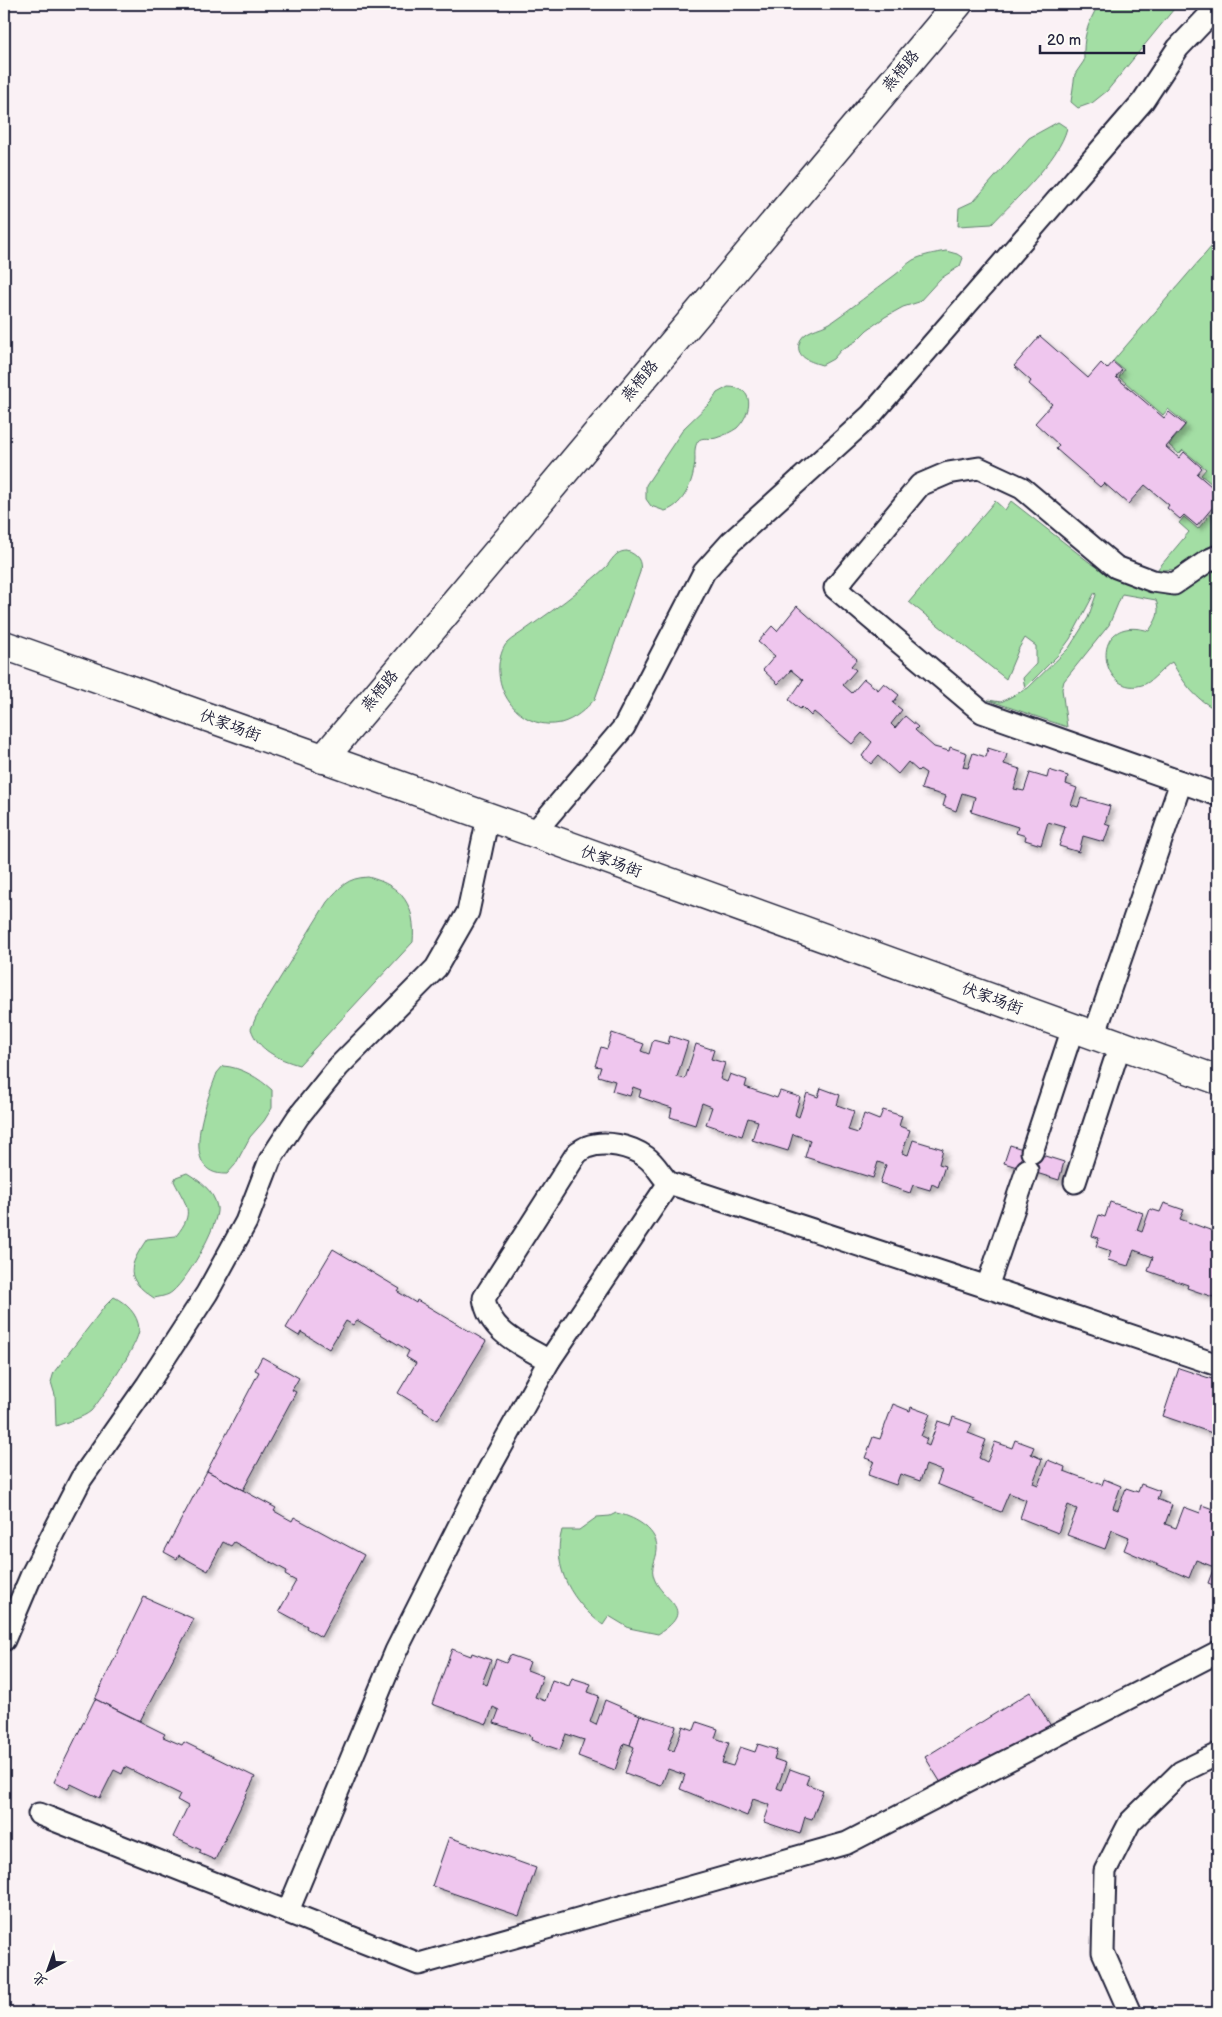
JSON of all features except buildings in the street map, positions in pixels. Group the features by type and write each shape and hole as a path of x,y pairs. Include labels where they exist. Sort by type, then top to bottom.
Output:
{"street":[{"name":"燕栖路","path":"323,759 958,4"},
{"name":"伏家场街","path":"4,645 534,833 1218,1080"}],"lane":[{"path":"534,833 624,727 704,572 731,542 872,415 1143,101 1178,48 1218,6"},
{"path":"1218,556 1174,584 1153,582 1116,567 1022,488 979,468 948,473 920,485 836,588 982,712 1218,795"},
{"path":"987,1287 1029,1161 1083,1032 1181,782"},
{"path":"4,1640 32,1574 81,1478 147,1385 207,1293 246,1222 270,1160 293,1124 339,1066 436,968 468,912 488,817"},
{"path":"1075,1182 1120,1045"},
{"path":"549,1362 508,1338 498,1329 490,1319 485,1307 484,1298 577,1153 587,1146 618,1145 646,1157 658,1168 669,1183 1218,1365"},
{"path":"288,1911 396,1651 474,1496 549,1362 669,1183"},
{"path":"39,1814 419,1964 847,1843 1218,1652"},
{"path":"1130,2013 1103,1952 1105,1871 1130,1822 1181,1772 1218,1754"}],"green space":[{"path":"1099,4 1178,4 1107,91 1092,103 1078,108 1071,102 1075,74 1084,61 1084,45 1087,31 1091,18"},
{"path":"1058,122 1067,128 1062,140 1046,166 1024,191 992,224 958,226 959,208 974,201 1029,138"},
{"path":"1218,239 1218,489 1201,475 1206,469 1183,450 1179,454 1169,445 1186,424 1168,409 1163,415 1119,377 1124,370 1113,361"},
{"path":"946,251 963,258 960,266 940,279 919,302 903,307 885,317 856,341 841,350 833,359 822,365 802,356 799,344 807,333 830,323 913,260 925,255"},
{"path":"728,387 737,388 747,396 748,408 742,422 737,428 724,435 698,441 695,448 693,475 687,490 678,503 665,511 651,506 646,499 646,485 684,428 711,402 717,393"},
{"path":"995,501 1005,510 1011,501 1089,562 1107,573 1135,585 1218,563 1218,710 1203,702 1191,690 1172,662 1145,684 1129,686 1117,681 1109,670 1106,657 1108,644 1115,634 1129,629 1149,631 1158,613 1156,600 1122,594 1109,625 1064,681 1062,689 1067,727 988,700 1001,702 1028,688 1069,648 1088,618 1096,595 1095,592 1070,639 1059,654 1025,688 1023,678 1036,664 1036,646 1025,638 1006,679 909,602"},
{"path":"1218,505 1218,556 1200,569 1157,570 1189,532 1179,523 1184,517 1198,529"},
{"path":"627,551 634,554 638,559 640,572 595,699 580,714 561,723 548,724 536,722 525,717 515,709 502,689 499,677 499,664 505,645 578,591 604,569 617,554"},
{"path":"368,877 390,886 405,899 412,918 413,942 299,1065 276,1057 258,1043 254,1036 251,1029 256,1017 327,902 336,891 349,881"},
{"path":"223,1066 236,1068 249,1074 272,1090 272,1108 250,1137 235,1165 227,1174 212,1171 203,1163 199,1150 203,1116 217,1073"},
{"path":"187,1173 201,1183 213,1196 217,1207 213,1227 200,1254 175,1289 169,1294 154,1298 144,1291 134,1278 132,1272 133,1265 147,1239 176,1236 182,1227 186,1220 187,1208 174,1181 176,1177"},
{"path":"114,1297 123,1302 134,1314 139,1329 138,1336 111,1384 91,1411 79,1418 56,1426 55,1395 51,1382 54,1372"},
{"path":"616,1513 642,1524 656,1540 657,1550 653,1574 656,1583 677,1610 676,1617 670,1625 658,1634 629,1628 609,1616 603,1625 582,1606 567,1584 562,1571 559,1544 562,1530 579,1530 597,1517 610,1516"}]}
